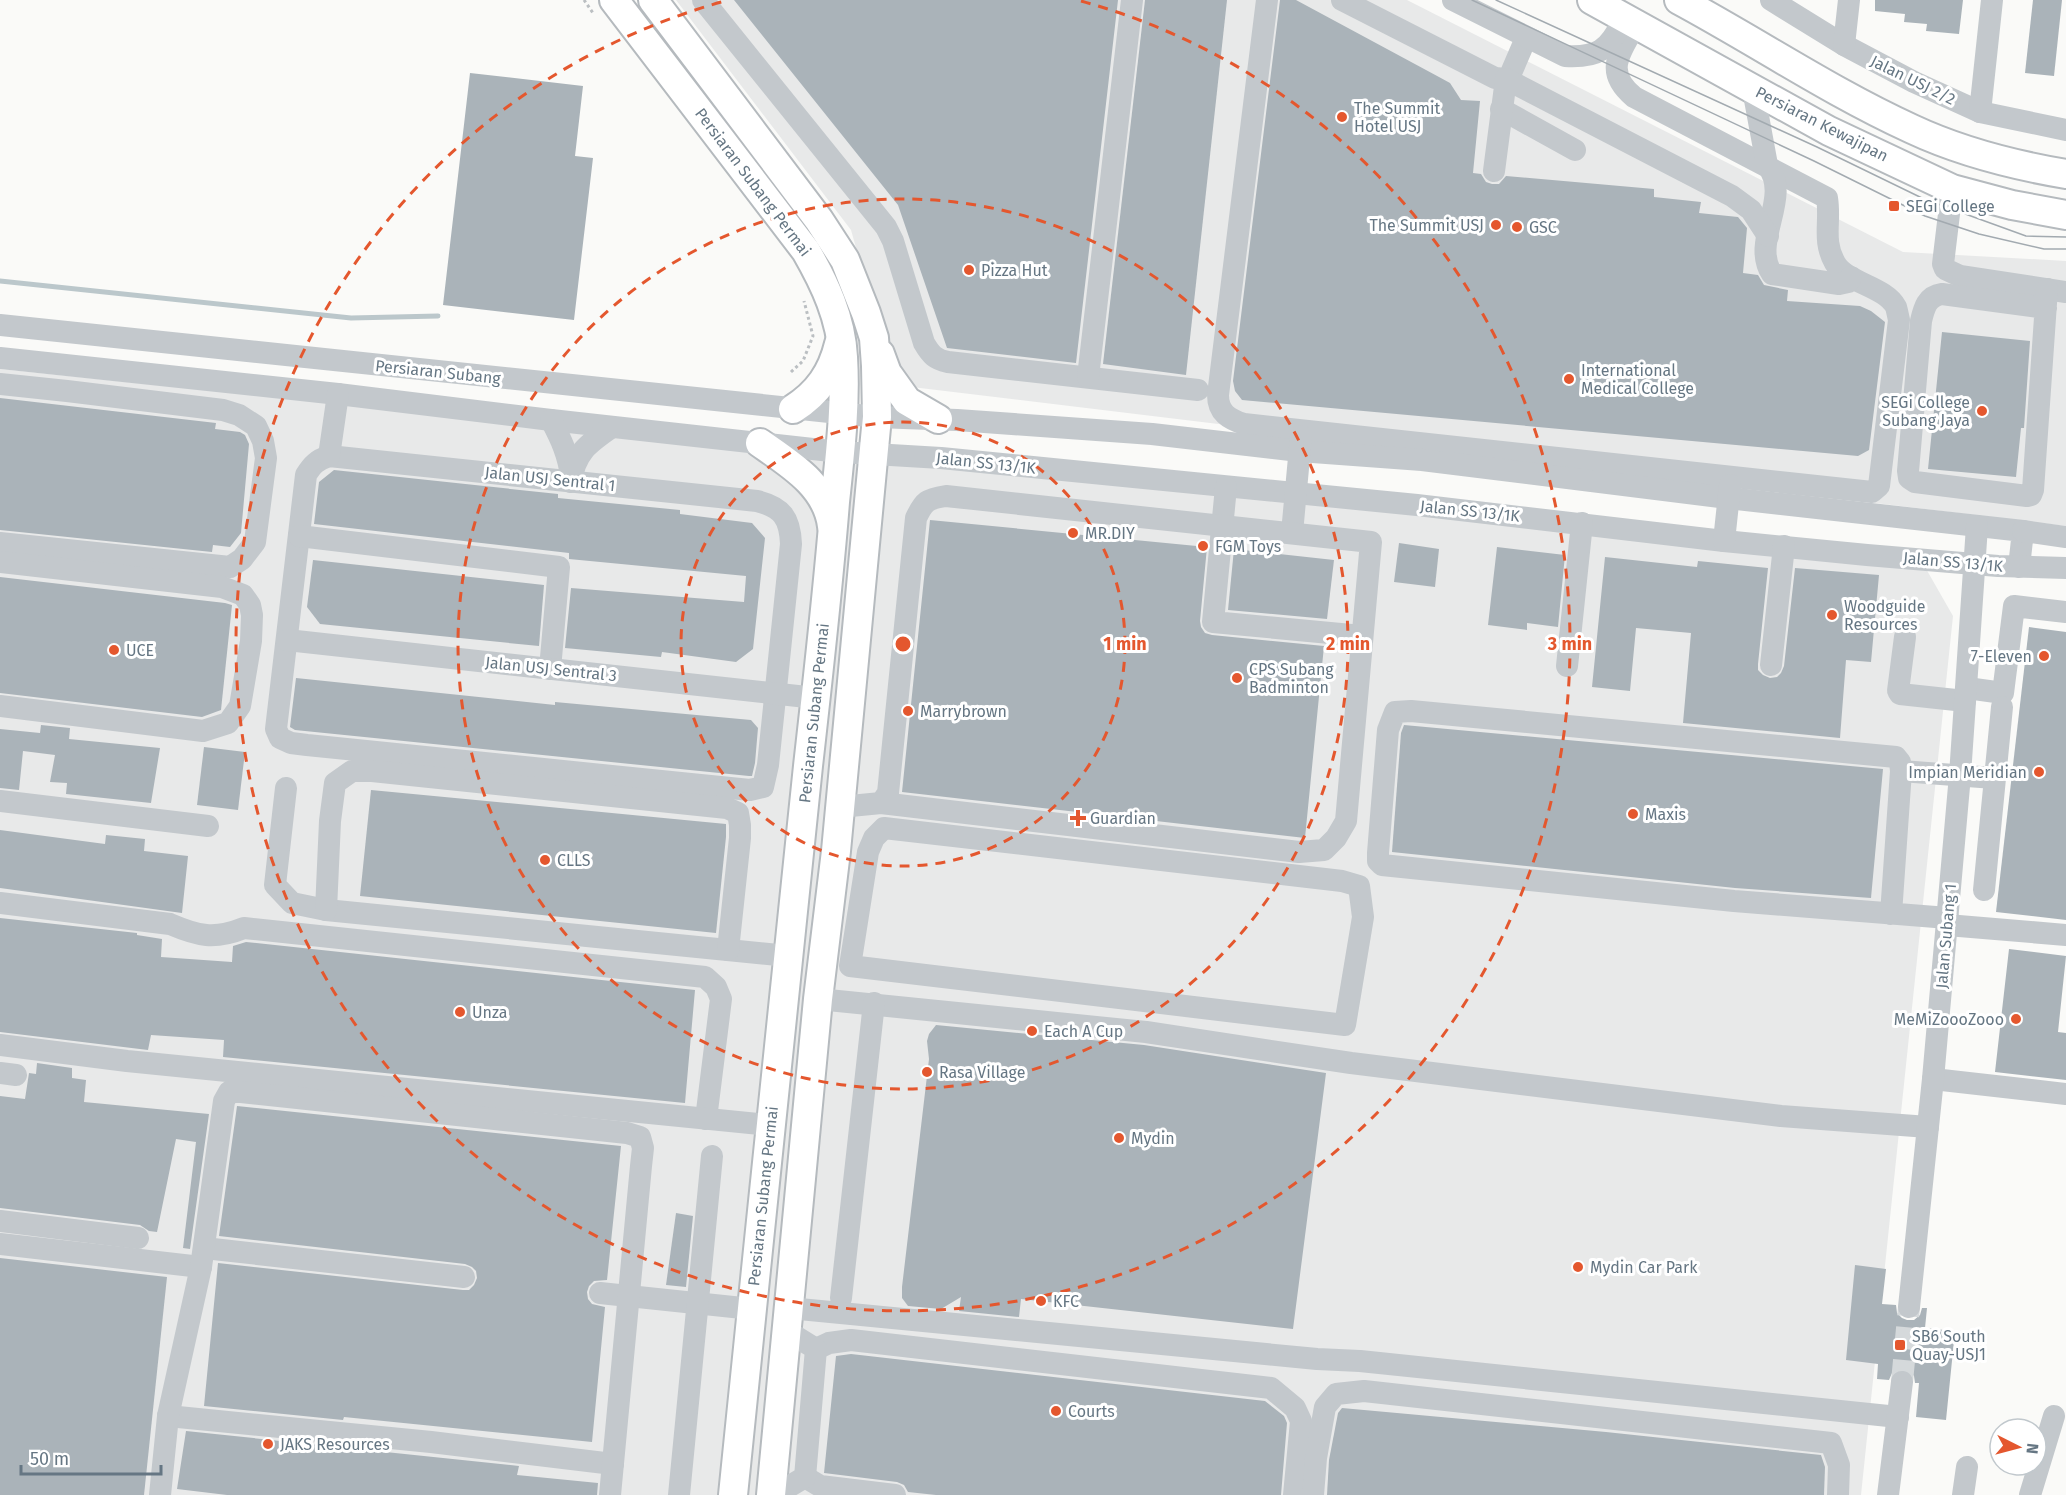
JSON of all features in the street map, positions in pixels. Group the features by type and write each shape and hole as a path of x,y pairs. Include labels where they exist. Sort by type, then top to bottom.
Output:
{"main road":[{"name":"Persiaran Subang Permai","path":"653,0 673,13 819,220 845,260 874,338 877,417 836,851 818,999 773,1495"},
{"name":"Persiaran Kewajipan","path":"1592,0 1829,131 1952,189 2012,205 2066,215"},
{"path":"1679,0 1848,98 1914,130 1967,150 2023,167 2066,174"},
{"name":"Persiaran Subang Permai","path":"604,7 806,251 823,279 832,304 844,363 843,414 833,534 769,1125 733,1495"},
{"path":"794,409 809,399 820,387 836,355 840,336"},
{"path":"874,338 887,373 906,401 938,419"},
{"path":"760,443 793,466 822,496 830,515 833,534"}],"street":[{"path":"703,0 886,227 893,241 924,343 930,355 948,362 1198,390"},
{"path":"1089,378 1132,0"},
{"path":"1267,0 1241,196 1218,405 1223,414 1231,420 1300,440 1422,460 2066,537"},
{"path":"1342,0 1486,74 1506,79 1732,196 1751,210 1768,236"},
{"path":"1453,0 1565,56 1595,54 1612,41 1631,21"},
{"name":"Jalan USJ 2/2","path":"1771,0 1844,45 1914,82 1980,112 2066,130"},
{"path":"1844,45 1849,0"},
{"path":"1980,112 1992,0"},
{"path":"877,417 1152,434 1300,440 1731,476 1872,492 1879,486 1899,320 1896,307 1889,298 1836,266 1826,237 1829,210 1827,198 1634,97 1624,88 1618,79 1618,59 1631,21"},
{"path":"1494,171 1506,79 1511,73 1526,38"},
{"path":"1754,89 1767,165 1774,174 1776,185 1765,251 1766,265 1772,274 1839,284 1848,282 1851,277"},
{"path":"1502,109 1575,150"},
{"path":"1952,189 1943,264 1945,269 1960,276 2053,297"},
{"path":"1942,294 2053,297 2031,495 1915,482 1909,478 1920,323 1929,299 1942,294"},
{"name":"Persiaran Subang","path":"0,325 877,417"},
{"name":"Persiaran Subang","path":"0,358 873,454"},
{"path":"0,384 223,411 239,415 256,426 263,441 266,458 255,542 242,559 230,567 0,543"},
{"path":"286,640 306,476 319,459 329,456 338,394"},
{"path":"551,420 567,456 571,482"},
{"path":"571,482 578,456 591,442 612,427"},
{"path":"1292,533 1300,440"},
{"name":"Jalan SS 13/1K","path":"873,454 941,458 1418,505 1724,541 1973,564 2066,567"},
{"name":"Jalan USJ Sentral 1","path":"286,640 276,729 280,738 291,743 750,790 763,788 791,544 790,532 781,512 773,505 757,501 329,456"},
{"path":"1724,541 1731,476"},
{"path":"1226,487 1213,622 1362,636"},
{"path":"840,807 881,803 1299,852 1324,850 1336,837 1346,820 1371,542 946,496 934,498 923,504 916,518 888,794 881,803"},
{"path":"1567,666 1582,524"},
{"name":"Jalan Subang 1","path":"1910,1307 1960,775 1977,526"},
{"path":"2019,567 2023,531"},
{"path":"299,537 559,567 550,669"},
{"path":"1772,665 1784,546"},
{"path":"0,562 222,587 243,595 250,605 252,615 251,641 240,705 228,723 202,731 0,706"},
{"path":"1905,637 1898,691 1900,694 2003,693 2014,606 2066,612"},
{"name":"Jalan USJ Sentral 3","path":"286,640 816,698"},
{"path":"1983,890 2001,707"},
{"path":"1891,914 1900,771 1900,762 1896,757 1411,711 1395,712 1388,730 1378,853 1378,861 1382,865 1734,901 1891,914 2066,934"},
{"path":"326,910 330,821 335,783 352,771 372,771 727,808 738,813 740,838 728,950"},
{"path":"1900,771 1994,778"},
{"path":"286,788 275,885 292,903 326,910 788,956"},
{"path":"0,801 208,826"},
{"path":"884,828 1342,881 1359,886 1363,917 1345,1025 850,966 868,852 874,838 884,828"},
{"path":"836,851 868,852"},
{"path":"0,903 170,924 186,931 219,937 244,928 705,977 716,987 721,999 706,1119"},
{"path":"818,999 1146,1032 1351,1063 1781,1116 1928,1127"},
{"path":"841,1298 874,1003"},
{"path":"0,1045 127,1061 769,1125"},
{"path":"1933,1079 2066,1094"},
{"path":"160,1495 168,1416 203,1257 224,1101 229,1092 627,1133 640,1137 643,1148 610,1495"},
{"path":"680,1495 712,1156"},
{"path":"0,1221 138,1238"},
{"path":"0,1244 464,1277"},
{"path":"600,1293 630,1298 752,1309"},
{"path":"788,1311 841,1298 891,1303"},
{"path":"788,1311 816,1348 805,1476"},
{"path":"788,1311 1360,1362 1898,1418"},
{"path":"816,1348 829,1343 851,1340 1271,1388 1295,1408 1301,1421 1294,1495"},
{"path":"1888,1495 1902,1382"},
{"path":"1312,1495 1325,1407 1336,1394 1364,1391 1831,1443 1839,1465 1839,1495"},
{"path":"168,1416 431,1442 613,1464"},
{"path":"2030,1495 2054,1416"},
{"path":"1963,1495 1967,1467"},
{"path":"773,1495 805,1476"},
{"path":"805,1476 820,1486 895,1495"}],"path":[{"path":"585,0 604,7"},
{"path":"792,372 803,361 813,336 802,296"}],"shaded area":[{"path":"676,0 1407,0 1903,252 2066,261 2066,526 895,385 851,230"},
{"path":"0,369 1925,567 1953,616 1861,1495 0,1495"}],"building":[{"path":"734,0 1118,0 1076,363 947,348 898,205"},
{"path":"1145,0 1227,0 1186,375 1103,364"},
{"name":"The Summit USJ","path":"1280,0 1296,0 1450,83 1461,100 1480,101 1473,173 1481,174 1486,182 1499,184 1506,176 1654,189 1654,197 1701,202 1699,213 1738,217 1747,228 1743,273 1758,275 1764,285 1788,290 1787,301 1860,306 1871,311 1885,322 1869,450 1858,456 1242,400 1235,391 1233,381"},
{"path":"1875,0 1963,0 1959,34 1926,31 1927,24 1904,22 1905,14 1875,11"},
{"path":"2033,0 2062,0 2054,76 2025,73"},
{"path":"470,73 583,86 575,156 593,158 574,320 443,305"},
{"name":"SEGi College Subang Jaya","path":"1942,332 2030,341 2024,428 2021,428 2016,477 1928,469"},
{"path":"0,398 216,423 215,429 240,432 245,435 249,444 241,533 230,547 213,545 212,552 0,530"},
{"path":"334,470 558,494 558,498 680,510 680,514 752,523 765,538 753,649 736,662 662,652 661,657 565,648 571,588 744,602 746,576 569,559 569,553 314,524 319,482"},
{"path":"930,520 1207,547 1200,621 1205,633 1324,646 1305,838 902,792"},
{"path":"1399,543 1439,549 1435,587 1394,582"},
{"path":"1497,547 1565,555 1558,627 1527,623 1527,630 1488,625"},
{"path":"1234,549 1334,560 1327,619 1228,610"},
{"path":"1605,557 1697,567 1698,561 1768,568 1758,670 1770,678 1777,677 1784,666 1795,568 1879,575 1871,662 1846,660 1840,738 1683,723 1691,633 1636,628 1630,691 1592,687"},
{"path":"313,560 544,585 539,646 320,624 307,607"},
{"name":"UCE","path":"0,577 232,605 221,710 202,717 0,693"},
{"name":"Impian Meridian","path":"2029,627 2066,632 2066,920 1996,912"},
{"path":"296,678 555,705 555,702 751,720 758,728 755,763 752,776 749,776 295,730 290,727"},
{"path":"41,725 70,728 69,739 160,748 151,803 66,794 67,783 50,782 55,755 23,751 19,790 0,788 0,729 40,733"},
{"name":"Maxis","path":"1404,725 1883,769 1871,898 1735,888 1392,852 1401,733"},
{"path":"204,747 245,752 238,810 197,805"},
{"name":"CLLS","path":"371,790 726,824 716,933 360,896"},
{"path":"0,830 105,844 106,835 145,839 144,851 188,856 182,913 0,888"},
{"name":"Unza","path":"0,918 137,933 137,935 162,939 161,957 232,962 233,946 246,942 695,990 685,1103 223,1057 224,1040 151,1035 148,1050 0,1032"},
{"path":"2009,949 2066,956 2058,1032 2066,1033 2066,1080 1995,1072"},
{"name":"Mydin","path":"936,1025 1144,1045 1326,1073 1293,1329 1021,1299 1019,1317 959,1311 961,1297 941,1309 908,1306 902,1298 902,1287 929,1059 927,1041"},
{"path":"37,1063 72,1068 72,1078 86,1080 84,1102 209,1114 190,1249 183,1248 196,1142 176,1139 157,1232 149,1231 140,1225 0,1208 0,1096 25,1099 29,1073 36,1074"},
{"path":"237,1106 621,1146 607,1280 594,1281 587,1292 592,1304 605,1307 592,1442 344,1417 343,1420 204,1406 218,1263 463,1290 469,1290 477,1278 476,1271 465,1264 219,1236"},
{"path":"676,1213 693,1216 686,1287 666,1285"},
{"path":"0,1258 167,1277 144,1495 0,1495"},
{"name":"SB6 South Quay-USJ1","path":"1855,1265 1886,1269 1882,1304 1896,1305 1897,1313 1902,1318 1914,1320 1920,1315 1922,1308 1927,1308 1925,1328 1955,1331 1946,1420 1916,1417 1919,1383 1915,1383 1910,1371 1897,1369 1889,1380 1877,1379 1878,1364 1846,1360"},
{"name":"Courts","path":"851,1354 1265,1401 1284,1416 1287,1423 1281,1495 936,1495 908,1492 904,1485 897,1482 824,1473 836,1356"},
{"path":"1342,1408 1606,1432 1821,1455 1825,1467 1824,1495 1327,1495 1329,1460 1338,1413"},
{"name":"JAKS Resources","path":"186,1431 519,1466 517,1475 598,1483 597,1495 227,1495 177,1489"}],"waterway":[{"path":"0,281 351,318 438,316"}],"tunnel":[{"path":"1902,1382 1909,1307"}],"tram line":[{"path":"1472,0 1814,161 1925,216 1979,234 2044,249 2066,249"},
{"path":"1496,0 1817,147 1924,199 2026,236 2066,237"}],"place":[{"name":"The Summit Hotel USJ","path":"1342,117"},
{"name":"SEGi College","path":"1894,206"},
{"name":"The Summit USJ","path":"1496,225"},
{"name":"GSC","path":"1517,227"},
{"name":"Pizza Hut","path":"969,270"},
{"name":"International Medical College","path":"1569,379"},
{"name":"SEGi College Subang Jaya","path":"1982,411"},
{"name":"MR.DIY","path":"1073,533"},
{"name":"FGM Toys","path":"1203,546"},
{"name":"Woodguide Resources","path":"1832,615"},
{"name":"UCE","path":"114,650"},
{"name":"7-Eleven","path":"2044,656"},
{"name":"CPS Subang Badminton","path":"1237,678"},
{"name":"Marrybrown","path":"908,711"},
{"name":"Impian Meridian","path":"2039,772"},
{"name":"Maxis","path":"1633,814"},
{"name":"Guardian","path":"1078,818"},
{"name":"CLLS","path":"545,860"},
{"name":"Unza","path":"460,1012"},
{"name":"MeMiZoooZooo","path":"2016,1019"},
{"name":"Each A Cup","path":"1032,1031"},
{"name":"Rasa Village","path":"927,1072"},
{"name":"Mydin","path":"1119,1138"},
{"name":"Mydin Car Park","path":"1578,1267"},
{"name":"KFC","path":"1041,1301"},
{"name":"SB6 South Quay-USJ1","path":"1900,1345"},
{"name":"Courts","path":"1056,1411"},
{"name":"JAKS Resources","path":"268,1444"}]}
